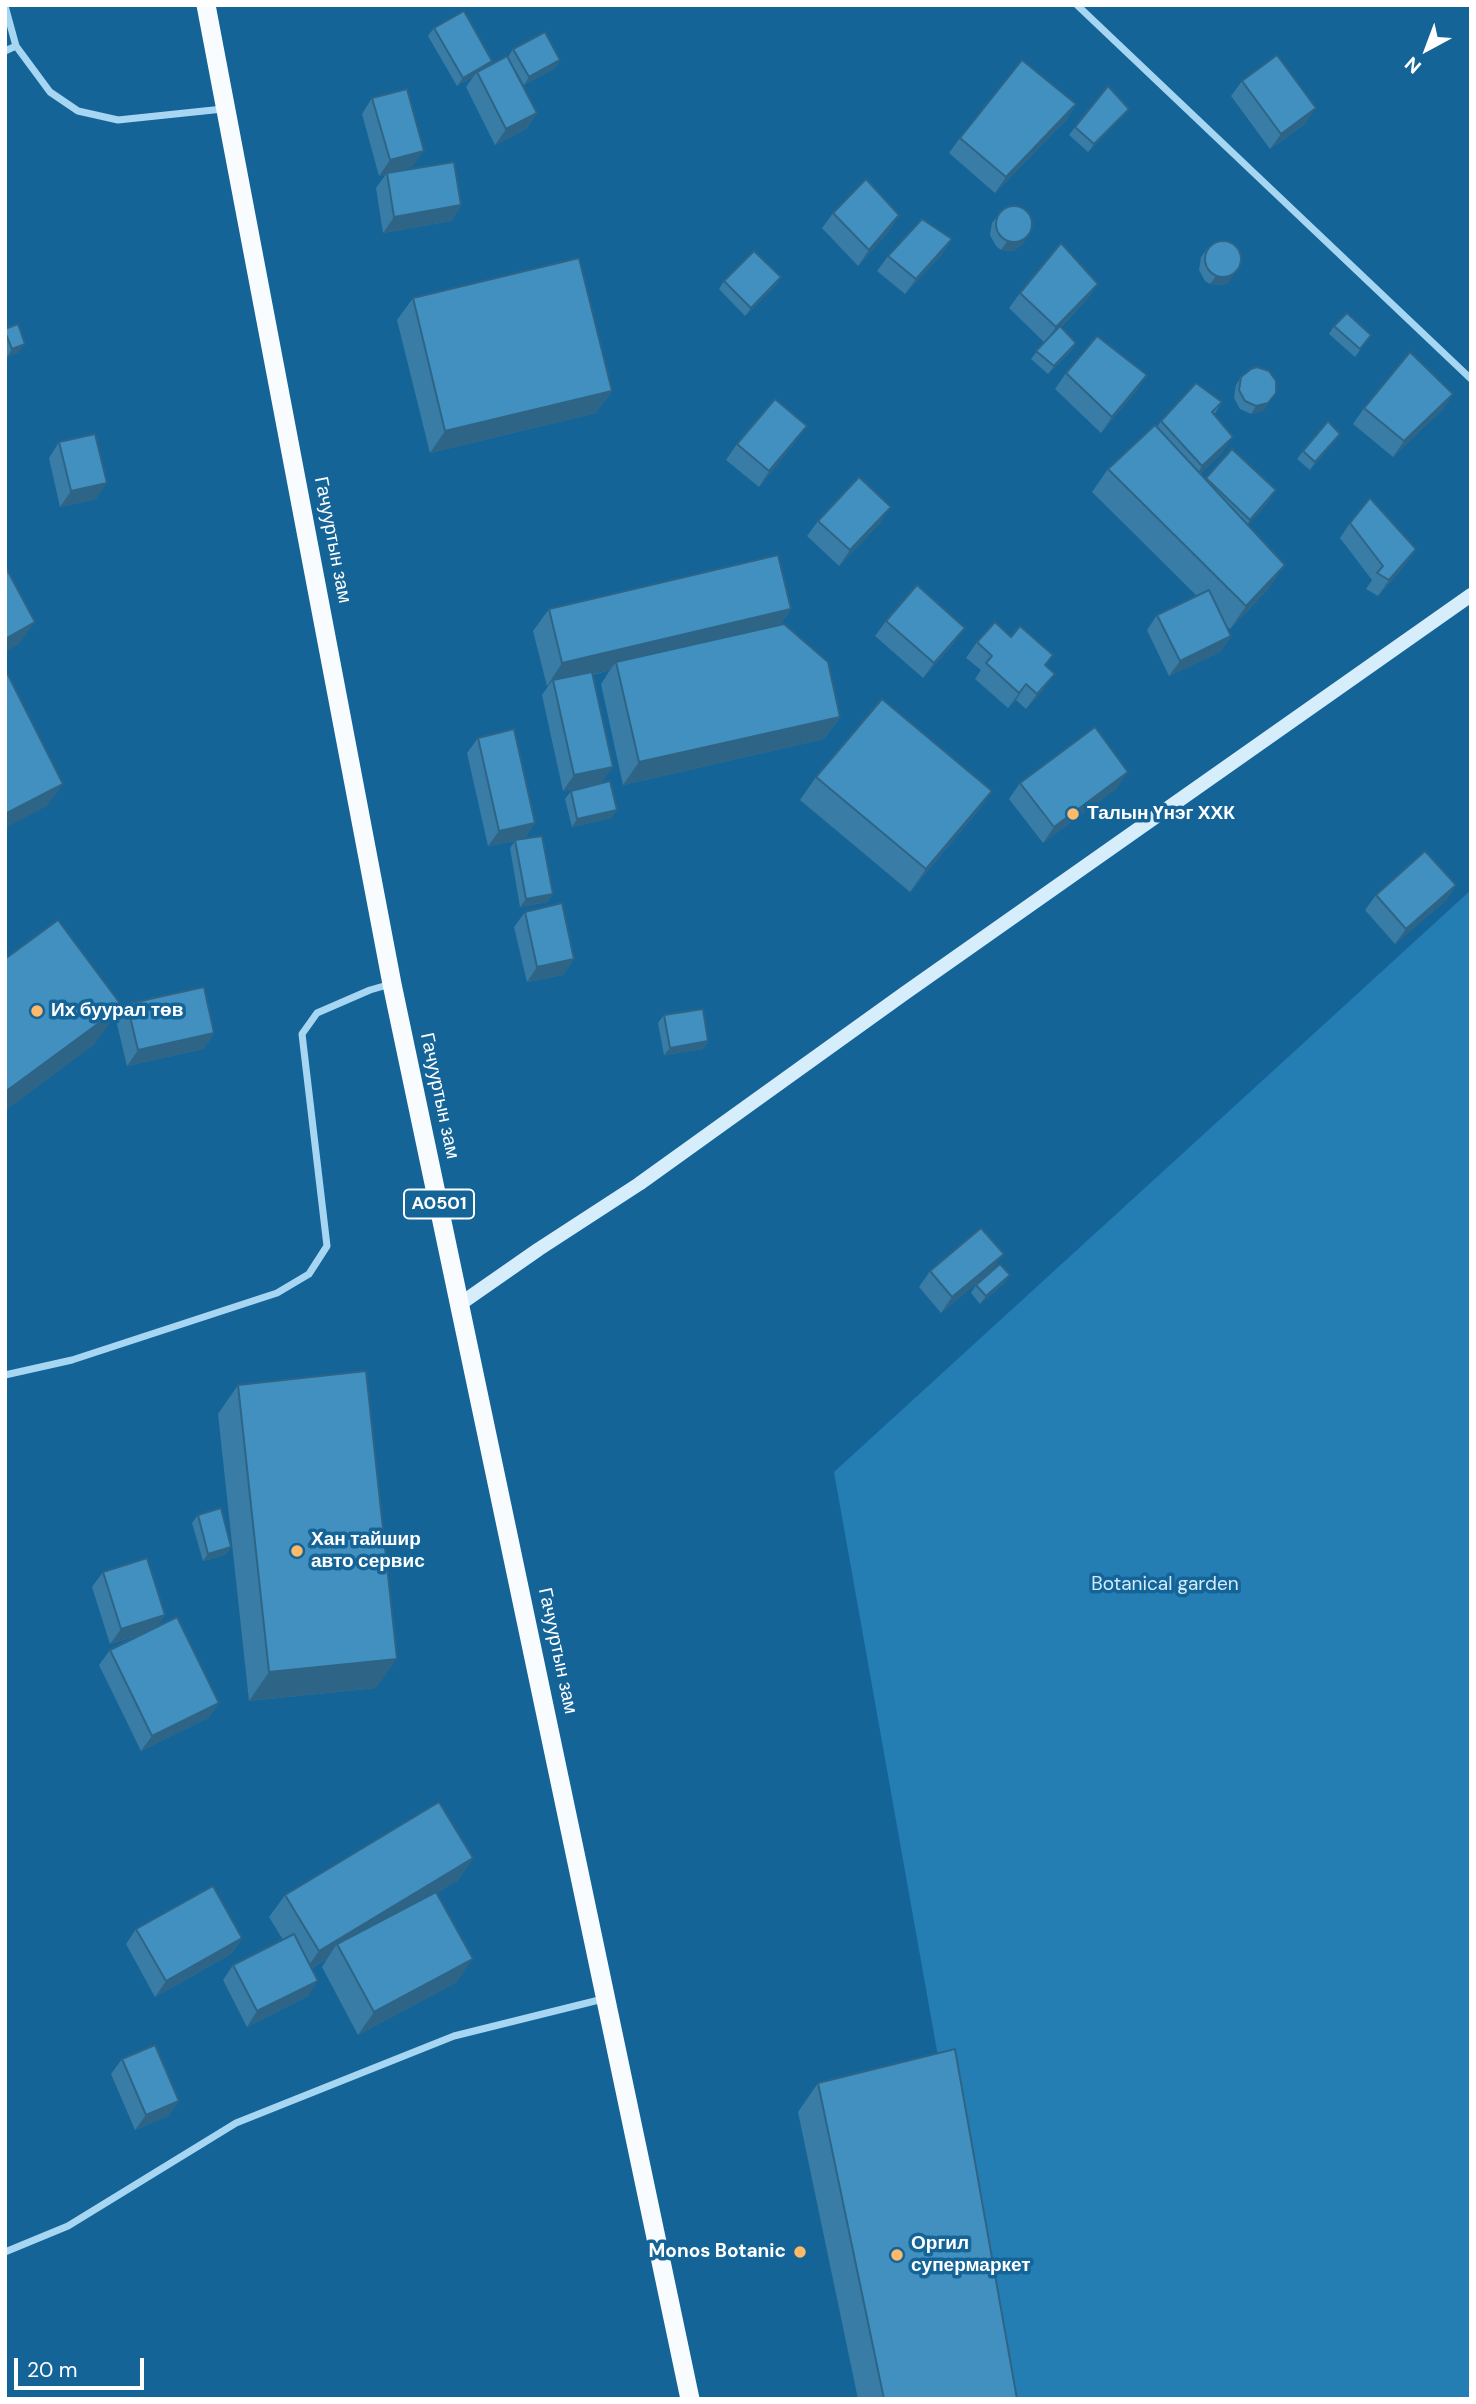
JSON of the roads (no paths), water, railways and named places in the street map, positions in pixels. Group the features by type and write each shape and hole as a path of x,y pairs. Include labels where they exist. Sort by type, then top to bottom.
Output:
{"highway":[{"name":"Гачууртын зам","path":"206,5 392,984 690,2399"}],"main road":[{"path":"460,1304 538,1249 639,1184 905,993 1471,595"}],"street":[{"path":"1077,5 1471,379"},
{"path":"5,6 16,46 50,92 78,111 118,120 227,108"},
{"path":"5,51 16,46"},
{"path":"5,1375 72,1360 277,1293 309,1274 327,1247 302,1034 317,1013 370,990 392,984"},
{"path":"5,2252 68,2225 236,2123 454,2036 607,1998"}],"place":[{"name":"Талын Үнэг ХХК","path":"1073,814"},
{"name":"Их буурал төв","path":"37,1011"},
{"name":"Хан тайшир авто сервис","path":"297,1551"},
{"name":"Monos Botanic","path":"800,2252"},
{"name":"Оргил супермаркет","path":"897,2255"}],"park label":[{"name":"Botanical garden","path":"1165,1585"}]}
